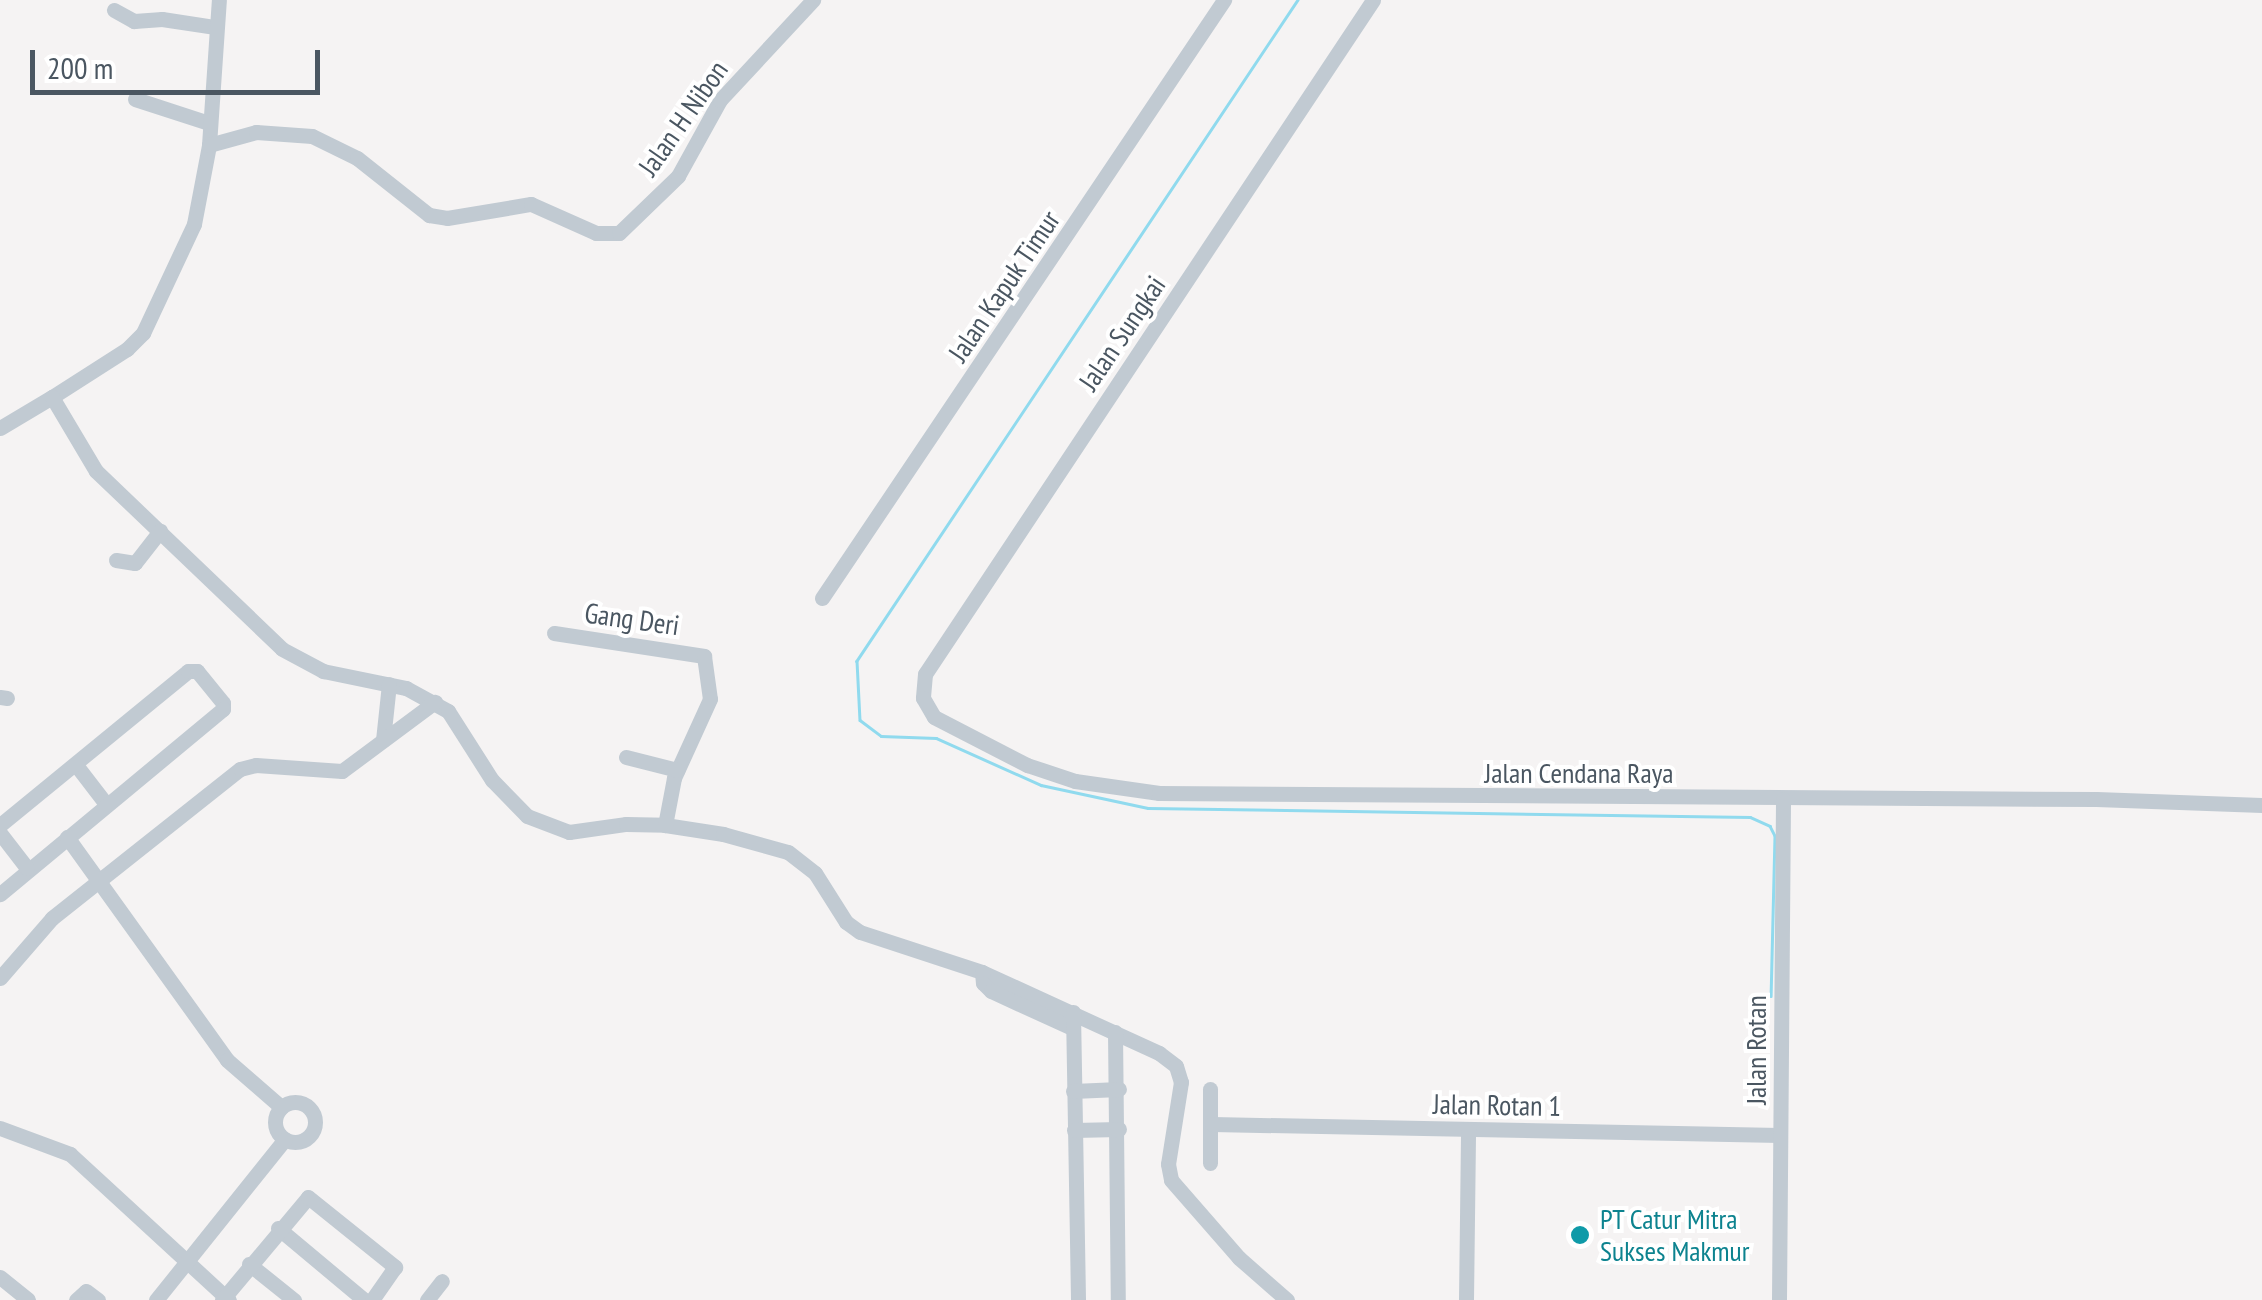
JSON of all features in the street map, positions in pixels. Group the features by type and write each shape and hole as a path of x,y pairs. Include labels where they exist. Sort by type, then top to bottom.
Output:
{"street":[{"path":"0,428 127,350 143,333 194,224 209,145 219,0"},
{"name":"Jalan H Nibon","path":"209,145 256,132 312,136 348,152 429,216 447,218 531,204 596,233 620,233 678,176 720,100 813,0"},
{"name":"Jalan Kapuk Timur","path":"822,598 1224,0"},
{"name":"Jalan Sungkai","path":"923,698 925,674 994,565 1374,0"},
{"path":"114,10 134,21 162,19 215,26"},
{"path":"135,99 210,124"},
{"path":"52,397 89,463 288,653 337,675 389,684 435,702 456,719 492,780 528,816 570,832 626,824 665,825 723,834 800,858 815,873 846,922 860,932 982,972 983,983 991,991 1116,1032 1159,1053 1178,1070 1181,1082 1168,1164 1171,1180 1239,1258 1287,1300"},
{"path":"116,560 135,563 160,531"},
{"name":"Gang Deri","path":"554,633 704,656 710,699 678,770 665,825"},
{"path":"0,894 223,709 223,703 197,671 188,671 0,829 28,868"},
{"path":"383,740 389,684"},
{"name":"Jalan Cendana Raya","path":"923,698 934,717 1028,765 1114,788 1159,793 1783,800 2096,799 2262,805"},
{"path":"0,977 52,918 240,769 268,766 334,774 358,763 435,702"},
{"path":"626,757 678,770"},
{"path":"76,765 106,804"},
{"name":"Jalan Rotan","path":"1779,1300 1783,800"},
{"path":"67,837 227,1060 281,1107"},
{"path":"1072,1020 1078,1300"},
{"path":"1116,1032 1118,1300"},
{"path":"1072,1091 1118,1089"},
{"path":"1210,1090 1210,1163"},
{"path":"281,1107 301,1102 315,1117 315,1127 305,1140 285,1139"},
{"path":"281,1107 275,1121 285,1139"},
{"name":"Jalan Rotan 1","path":"1212,1124 1780,1136"},
{"path":"0,1128 70,1154 118,1194 225,1299 278,1228 308,1197 395,1267 372,1300"},
{"path":"1074,1130 1119,1129"},
{"path":"1466,1300 1468,1129"},
{"path":"156,1300 285,1139"},
{"path":"278,1228 364,1300"},
{"path":"249,1264 294,1300"},
{"path":"0,1278 28,1300"},
{"path":"427,1300 442,1282"},
{"path":"76,1300 86,1291 98,1300"}],"waterway":[{"path":"1298,0 857,661 860,720 881,736 936,738 1041,785 1148,808 1750,817 1770,826 1775,836 1771,996"}],"place":[{"name":"PT Catur Mitra Sukses Makmur","path":"1580,1235"}]}
